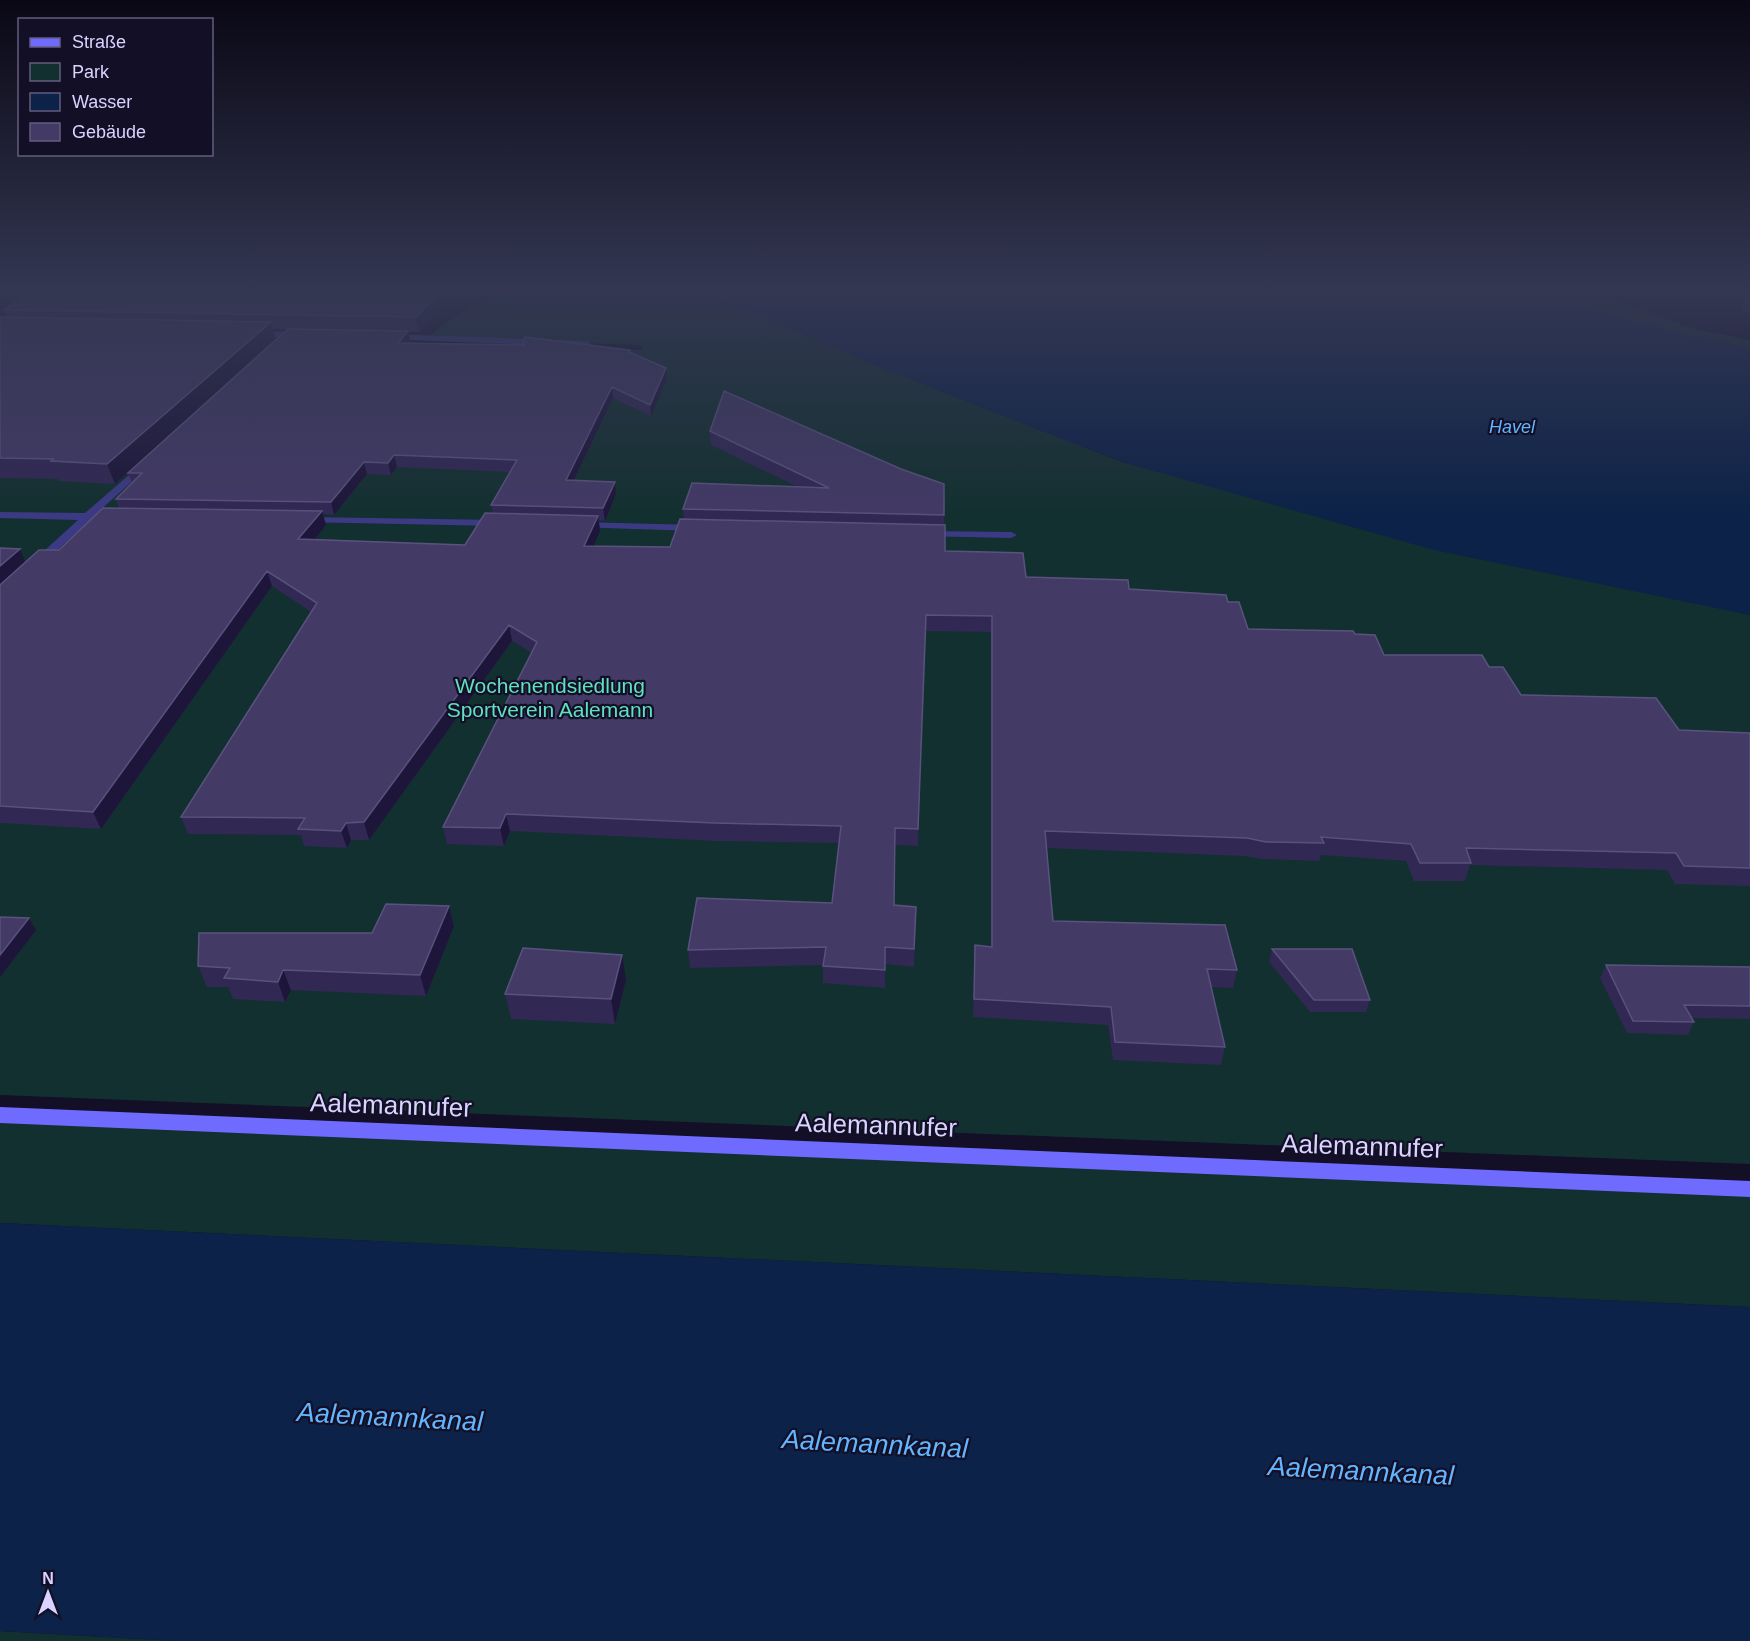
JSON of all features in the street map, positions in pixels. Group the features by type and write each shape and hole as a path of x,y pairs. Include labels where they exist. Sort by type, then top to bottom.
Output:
{"street":[{"path":"26,573 157,453"},
{"path":"0,515 123,517"},
{"path":"291,520 506,523"},
{"path":"566,525 709,529"},
{"path":"909,534 1011,535"},
{"name":"Aalemannufer","path":"0,1115 1750,1189"}],"green space":[{"name":"Wochenendsiedlung Sportverein Aalemann","path":"0,367 879,367 1122,462 1750,615 1750,1164 0,1095"},
{"path":"0,1115 1750,1189 1750,1307 0,1223"},
{"path":"0,1631 176,1641 0,1641"}],"water":[{"name":"Havel","path":"878,367 1750,367 1750,615 1434,550 1122,462"},
{"name":"Aalemannkanal","path":"0,1223 1750,1307 1750,1641 176,1641 0,1631"}],"building":[{"path":"0,367 220,367 107,464 51,461 53,459 0,458"},
{"path":"246,367 666,368 650,405 612,387 566,480 615,482 603,508 491,505 517,460 394,455 388,463 364,462 331,502 116,499 142,473 128,473"},
{"path":"724,391 901,469 944,484 944,515 683,509 692,483 829,488 710,431"},
{"path":"103,508 322,511 298,539 465,545 485,513 598,516 584,546 670,547 680,519 945,525 945,551 1023,553 1026,577 1128,580 1129,589 1226,595 1228,602 1239,602 1248,629 1353,631 1355,634 1375,635 1384,655 1482,655 1489,667 1503,667 1521,695 1656,698 1679,730 1750,733 1750,868 1684,866 1676,853 1466,848 1471,863 1420,863 1411,844 1321,837 1324,843 1045,831 1053,921 1225,925 1237,970 1207,969 1225,1047 1115,1042 1111,1007 974,999 975,945 992,947 992,616 926,615 918,829 895,828 894,905 916,907 914,949 885,947 885,970 823,966 826,947 688,950 697,898 832,903 841,826 506,814 500,828 443,827 537,642 509,625 364,822 346,823 341,831 298,829 305,818 181,817 317,603 267,571 93,812 0,806 0,585 39,550 59,550"},
{"path":"0,548 20,549 0,566"},
{"path":"386,904 449,906 420,975 283,970 278,982 224,978 230,968 198,966 199,933 372,933"},
{"path":"0,917 29,918 0,955"},
{"path":"523,948 622,955 611,999 505,994"},
{"path":"1272,949 1352,949 1370,1000 1314,1000"},
{"path":"1606,965 1750,967 1750,1006 1684,1005 1694,1022 1633,1021"}]}
